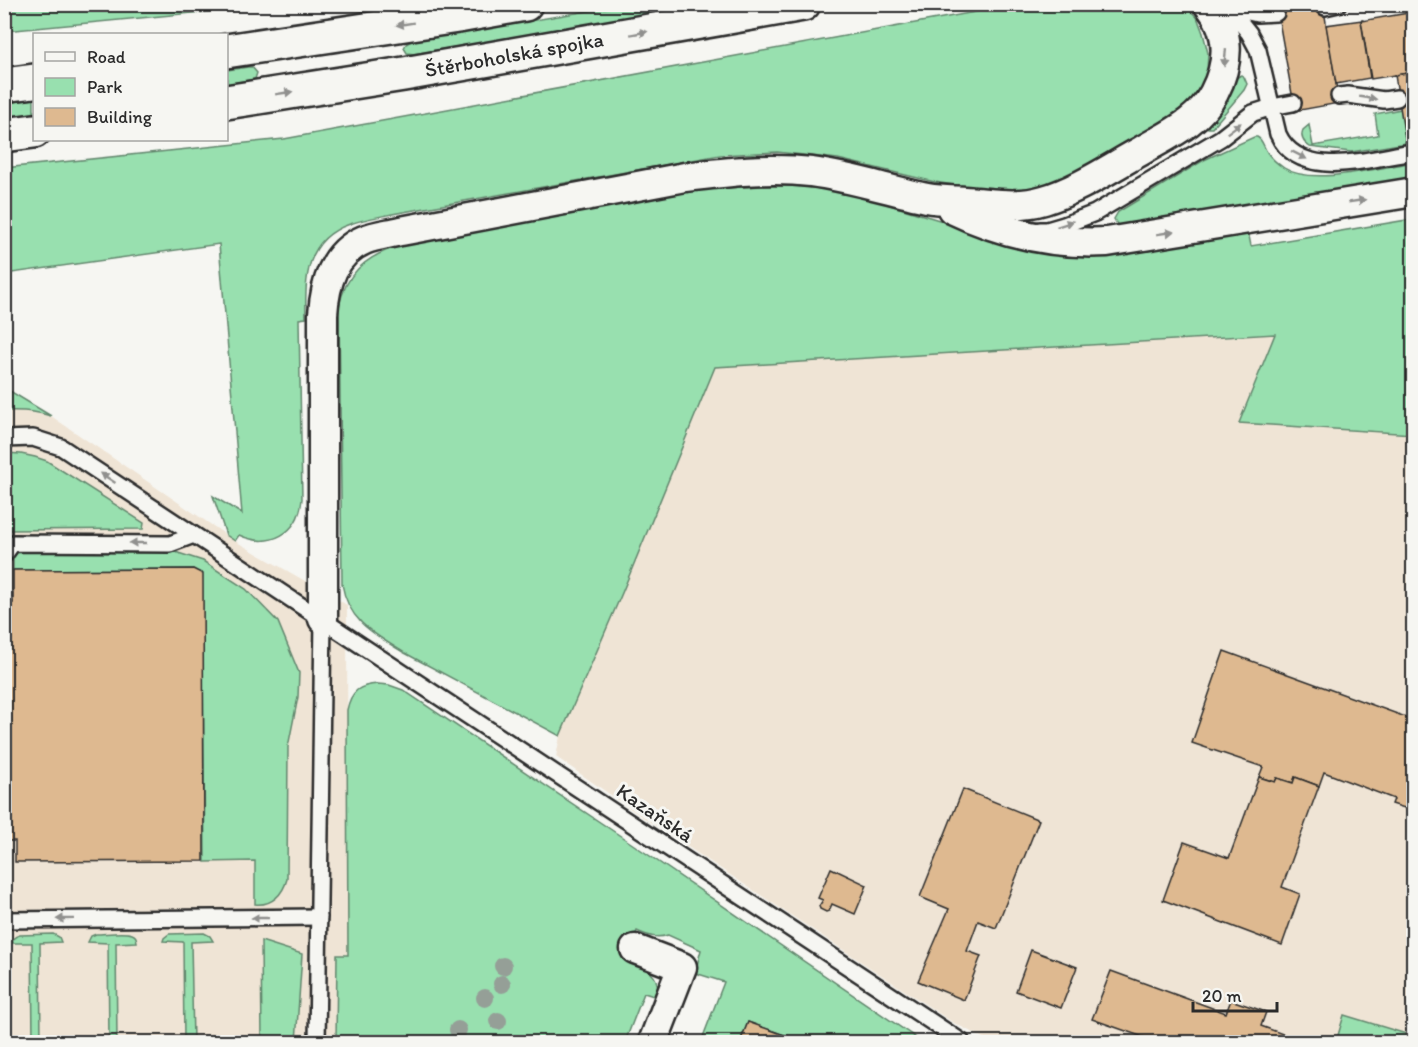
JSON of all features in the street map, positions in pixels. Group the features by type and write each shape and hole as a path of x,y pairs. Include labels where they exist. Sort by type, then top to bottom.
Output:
{"highway":[{"path":"228,51 525,4"},
{"name":"Štěrboholská spojka","path":"228,102 404,74 803,4"},
{"path":"771,10 824,4"},
{"path":"4,85 33,81"},
{"path":"4,135 33,131"}],"street":[{"path":"323,620 324,294 335,265 353,246 365,240 401,231 685,177 723,172 772,169 812,172 854,179 928,198 1002,205 1043,201 1081,184 1192,121 1204,109 1220,83 1226,57 1226,42 1222,26 1208,4"},
{"path":"928,198 973,219 1034,237 1082,243 1107,242 1413,192"},
{"path":"635,949 682,967 653,1042"}],"lane":[{"path":"1223,5 1245,12 1276,14"},
{"path":"1223,5 1249,33 1258,50 1280,139 1293,152 1323,163 1341,164 1407,153"},
{"path":"1339,96 1384,100 1397,98"},
{"path":"1007,229 1047,230 1095,213 1221,138 1253,113 1293,103"},
{"name":"Kazaňská","path":"4,439 33,438 61,447 617,812 962,1042"},
{"path":"4,555 14,543 170,544 194,535"},
{"path":"317,1042 323,620"},
{"path":"4,920 319,917"}],"shaded area":[{"path":"1275,334 1239,423 1413,434 1413,1042 991,1042 952,1022 556,757 560,736 715,367"},
{"path":"24,410 51,416 235,541 347,605 348,955 337,955 336,1042 5,1042 4,411"}],"green space":[{"path":"5,4 276,4 276,5 5,31"},
{"path":"623,5 703,5 414,54 407,53 404,48 411,41"},
{"path":"1013,5 1184,5 1197,17 1208,53 1207,72 1201,88 1188,106 1143,135 1071,175 1037,189 1005,191 972,188 935,182 838,159 777,152 720,155 371,218 335,231 324,239 311,262 306,289 306,318 299,319 302,499 300,511 289,529 272,539 250,539 239,535 235,541 226,535 213,496 242,514 219,244 5,274 4,168 284,139"},
{"path":"252,67 257,73 255,79 228,84 228,70"},
{"path":"1241,75 1247,84 1244,90 1212,128 1208,128 1207,124 1226,98 1236,78"},
{"path":"33,99 33,113 5,117 5,103"},
{"path":"1401,109 1406,143 1351,152 1310,147 1302,137 1303,130 1309,125 1313,146 1378,135 1375,114"},
{"path":"1254,137 1261,140 1267,152 1277,163 1296,173 1327,176 1409,163 1413,169 1413,179 1118,226 1114,219 1118,212 1204,160"},
{"path":"796,186 864,197 1021,245 1248,231 1251,246 1413,219 1413,434 1239,423 1275,334 715,367 560,736 403,652 364,625 350,608 342,584 339,307 351,276 374,256 395,247 652,197 703,189"},
{"path":"4,388 51,416 28,411 5,411"},
{"path":"5,453 21,454 47,461 144,523 143,529 5,530"},
{"path":"166,549 203,561 246,589 278,622 299,673 298,697 288,747 287,879 280,894 267,903 255,904 255,861 205,862 202,575 193,569 13,570 13,551"},
{"path":"378,684 403,690 922,1042 804,1042 748,1022 740,1042 701,1042 724,982 695,973 701,950 668,935 652,936 637,931 626,959 650,972 657,982 658,989 657,997 644,993 625,1042 336,1042 337,955 348,955 347,710 357,690"},
{"path":"129,933 136,936 137,942 116,943 117,1042 109,1042 108,943 88,942 91,936"},
{"path":"204,933 213,941 191,942 193,1042 184,1042 183,942 163,941 169,934"},
{"path":"53,934 59,937 61,942 40,943 41,1042 33,1042 32,943 12,943 12,941 14,937 20,935"},
{"path":"261,941 302,954 296,1042 262,1042"},
{"path":"1344,1015 1413,1036 1411,1042 1336,1042"}],"building":[{"path":"1276,4 1323,4 1339,103 1295,111"},
{"path":"1414,12 1414,72 1371,79 1361,21"},
{"path":"1362,20 1370,78 1336,84 1326,25"},
{"path":"1414,72 1414,169 1410,170 1395,75"},
{"path":"193,569 203,574 204,861 15,862 15,841 4,841 4,603 13,603 13,570"},
{"path":"1224,651 1414,720 1414,745 1411,751 1414,751 1414,811 1392,804 1394,799 1324,772 1319,786 1295,777 1293,783 1277,778 1275,782 1259,777 1263,767 1192,743"},
{"path":"1259,777 1275,782 1277,778 1293,783 1295,777 1319,786 1282,887 1300,894 1282,945 1163,900 1184,842 1229,858"},
{"path":"963,789 1039,820 996,928 978,921 967,951 981,956 964,1000 918,981 949,909 920,897"},
{"path":"831,868 867,885 855,914 832,904 829,911 820,909 819,906 823,900 818,898"},
{"path":"1031,950 1077,967 1061,1008 1016,991"},
{"path":"1111,971 1226,1013 1231,1000 1266,1012 1261,1026 1299,1040 1298,1042 1157,1042 1092,1019"},
{"path":"748,1022 804,1042 740,1042"}]}
